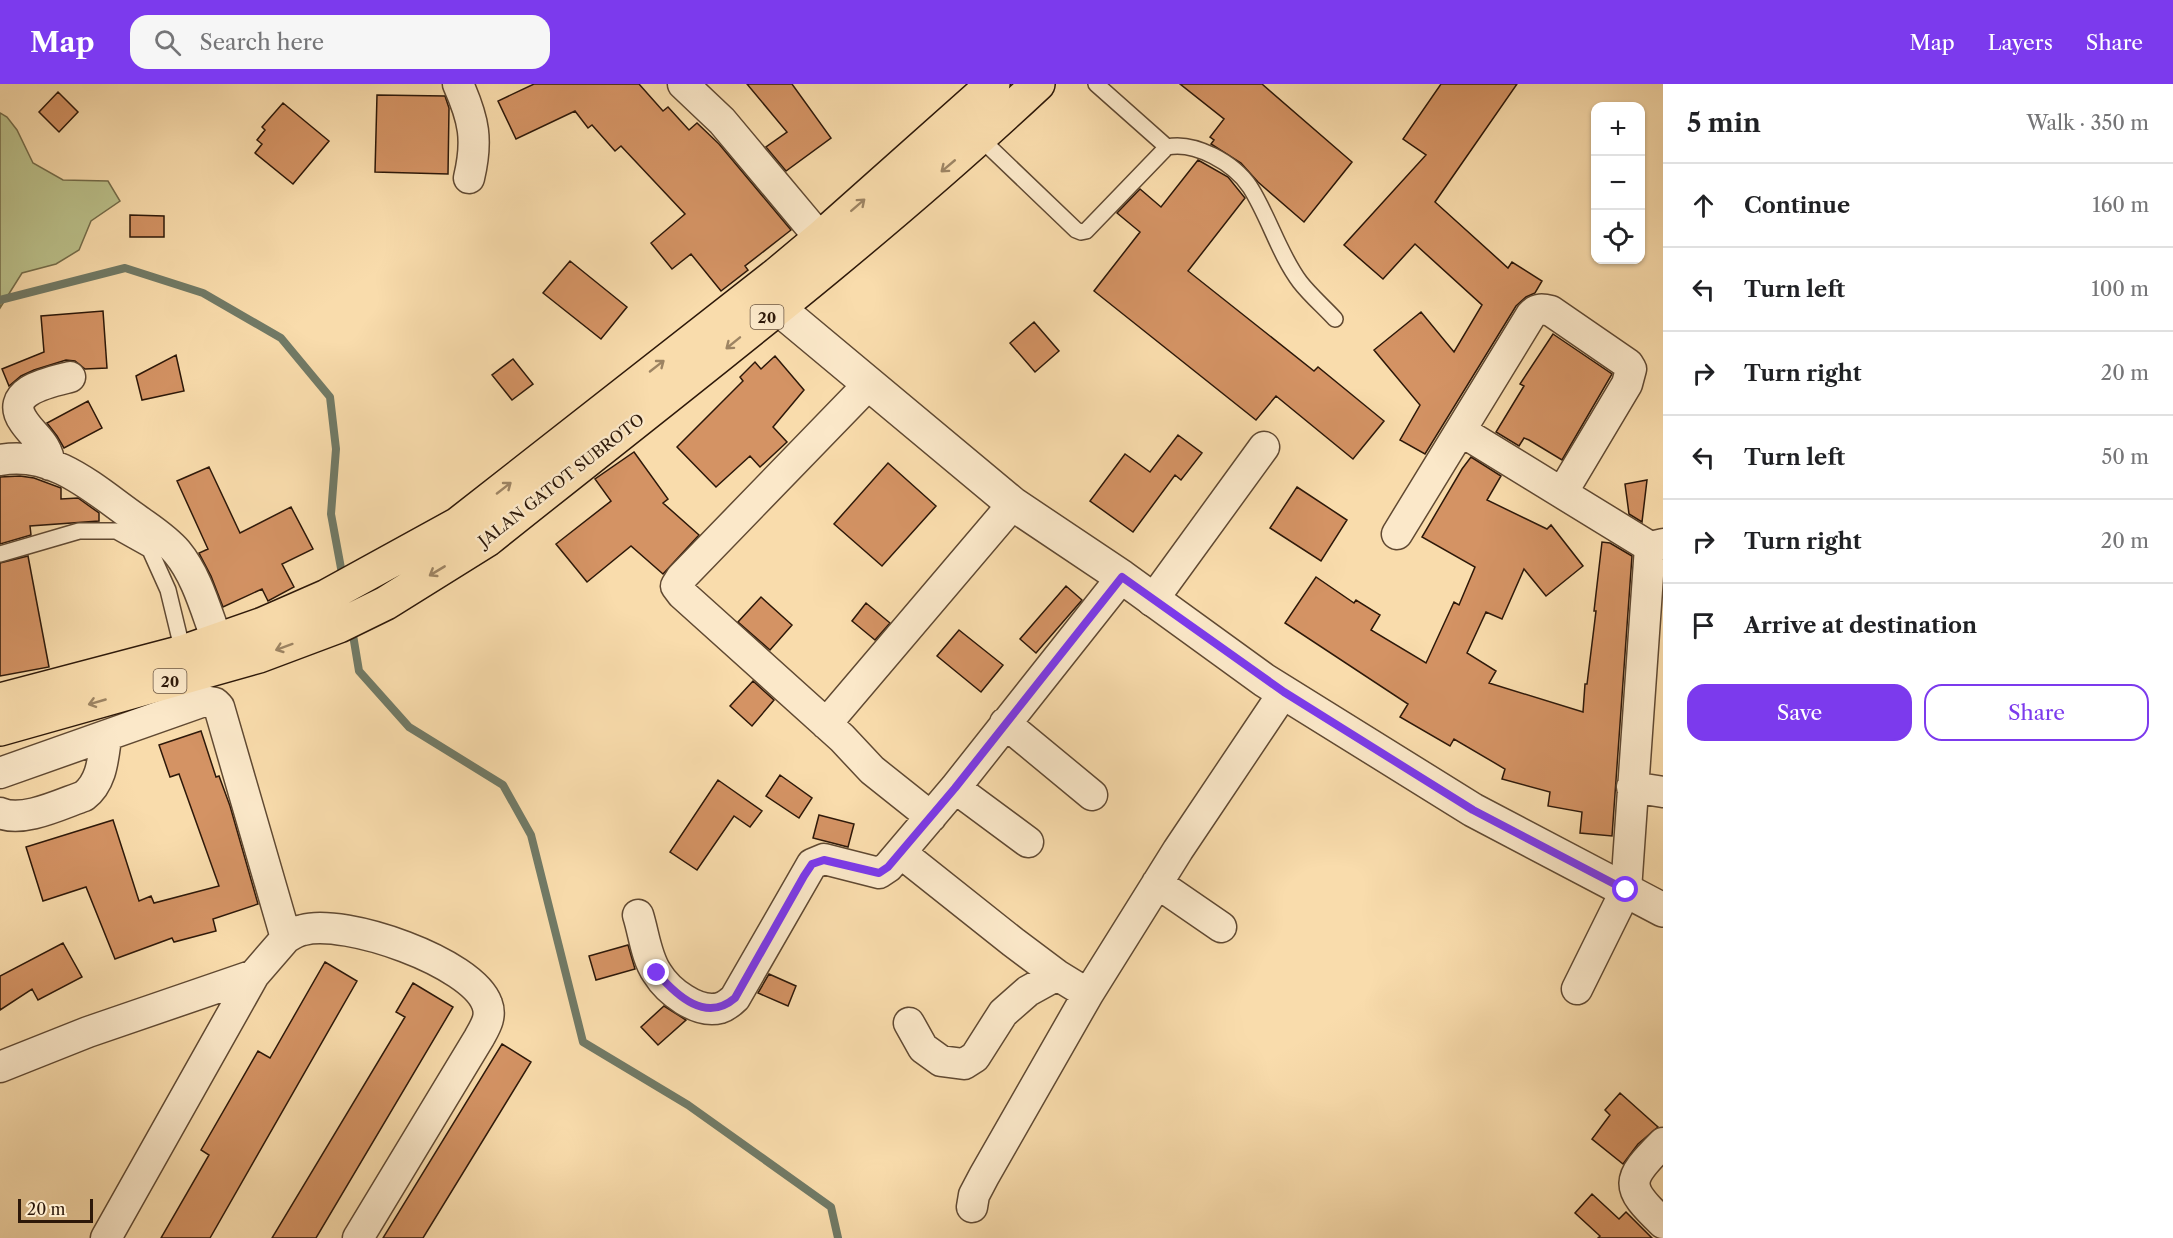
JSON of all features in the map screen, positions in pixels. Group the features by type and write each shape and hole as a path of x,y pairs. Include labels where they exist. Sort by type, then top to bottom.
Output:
{"highway":[{"name":"JALAN GATOT SUBROTO","path":"0,700 185,664 259,656 339,626 386,603 487,540 769,297 820,238 993,84"},
{"name":"JALAN GATOT SUBROTO","path":"0,729 185,664 217,640 263,624 327,596 458,524 981,139 1038,84"}],"street":[{"path":"458,84 470,117 475,140 469,178"},
{"path":"683,84 722,121 820,238"},
{"path":"769,297 1013,504 1122,577 1152,601 1284,692 1473,810 1663,910"},
{"path":"1397,534 1532,315 1538,309 1551,311 1628,364 1631,369 1627,384 1563,493"},
{"path":"50,465 48,453 24,423 18,412 18,405 27,391 70,377"},
{"path":"869,384 689,569 676,586 682,594 842,738 872,770 931,817"},
{"path":"1461,431 1563,493 1656,545 1652,670 1632,787 1626,890 1577,989"},
{"path":"1152,601 1264,447"},
{"path":"0,460 16,457 36,459 76,476 163,537 178,553 189,570 217,640"},
{"path":"826,724 1013,504"},
{"path":"638,915 651,959 662,979 683,998 703,1008 719,1008 735,998 812,864 824,860 879,873 888,867 955,788 1122,577"},
{"path":"972,1208 974,1195 984,1176 1088,994 1157,883 1284,692"},
{"path":"0,773 106,738 204,701 215,703 219,707 286,938"},
{"path":"1005,723 1092,795"},
{"path":"0,813 14,817 26,816 84,796 92,790 96,783 106,738"},
{"path":"1632,787 1663,792"},
{"path":"955,788 1029,842"},
{"path":"901,853 1012,942 1057,975 1088,994"},
{"path":"1157,883 1221,927"},
{"path":"106,1238 254,975 286,938 303,930 319,929 366,934 392,942 439,962 467,979 487,1004 489,1019 358,1238"},
{"path":"0,1067 88,1032 254,975"},
{"path":"909,1023 923,1048 941,1061 964,1064 975,1057 1003,1013 1028,991 1057,975"},
{"path":"1663,1143 1635,1174 1635,1185 1641,1202 1663,1223"}],"lane":[{"path":"1096,84 1167,147"},
{"path":"981,139 1076,230 1081,232 1086,231 1167,147 1178,145 1204,151 1228,166 1249,186 1300,282 1335,319"},
{"path":"0,554 79,531 116,531 150,550 168,590 185,664"}],"green space":[{"path":"0,113 7,117 17,130 33,163 63,180 108,181 120,201 91,221 79,250 56,264 22,273 0,308"}],"building":[{"path":"534,84 639,84 663,111 668,107 689,130 697,123 719,144 791,230 745,266 748,270 721,291 691,254 672,269 651,243 685,214 621,146 615,151 592,125 588,128 575,111 516,139 498,101"},
{"path":"747,84 792,84 831,138 786,171 766,147 787,132"},
{"path":"1180,84 1262,84 1352,162 1304,222 1258,182 1241,163 1211,144 1214,140 1210,137 1224,119"},
{"path":"1441,84 1517,84 1435,202 1508,268 1512,262 1542,281 1535,293 1516,306 1425,454 1400,440 1420,405 1374,350 1421,312 1454,352 1482,305 1415,244 1383,279 1344,245 1426,155 1403,139"},
{"path":"58,92 78,112 59,132 39,112"},
{"path":"377,95 445,96 449,108 448,174 375,172"},
{"path":"283,103 329,141 293,184 255,153 262,144 257,140 265,130 262,127"},
{"path":"1198,160 1228,177 1245,198 1188,271 1314,371 1318,367 1384,421 1353,459 1276,396 1256,420 1094,291 1140,232 1117,213 1140,189 1161,207"},
{"path":"130,215 164,216 164,237 130,237"},
{"path":"570,261 627,307 601,339 543,293"},
{"path":"103,311 107,368 85,369 75,361 66,360 34,370 21,376 9,386 2,369 44,352 41,316"},
{"path":"1034,322 1059,351 1035,372 1010,343"},
{"path":"1553,334 1612,374 1562,460 1529,440 1524,438 1519,446 1496,432 1524,386 1520,384"},
{"path":"176,355 184,391 142,400 136,376"},
{"path":"775,356 804,390 773,427 787,442 760,467 750,456 716,487 677,447 743,381 740,377 755,362 761,369"},
{"path":"513,359 533,384 512,400 492,375"},
{"path":"88,401 102,428 64,448 47,423"},
{"path":"1178,435 1202,453 1181,480 1175,475 1133,532 1090,501 1125,454 1150,472"},
{"path":"634,452 668,499 663,503 699,535 663,574 631,546 587,582 556,544 611,501 595,479"},
{"path":"1471,457 1501,476 1487,500 1547,529 1551,525 1583,566 1546,596 1524,569 1502,619 1486,612 1467,653 1496,671 1489,683 1583,712 1602,542 1610,543 1632,556 1612,836 1580,833 1582,812 1548,806 1550,792 1502,779 1505,769 1454,739 1450,746 1400,717 1408,704 1285,623 1316,577 1354,603 1356,600 1380,615 1371,630 1426,663 1454,602 1459,605 1475,567 1422,537"},
{"path":"888,463 936,506 882,566 834,524"},
{"path":"209,467 240,533 291,507 313,549 282,564 294,587 268,601 262,589 223,607 199,553 208,549 177,481"},
{"path":"0,477 34,478 61,488 61,499 78,498 99,513 99,521 30,526 31,535 0,544"},
{"path":"1647,480 1642,522 1629,514 1625,484"},
{"path":"1297,487 1347,520 1321,561 1270,528"},
{"path":"28,556 49,667 0,676 0,563"},
{"path":"1066,586 1082,600 1036,653 1020,639"},
{"path":"761,597 792,625 770,650 738,622"},
{"path":"866,603 890,623 875,640 852,621"},
{"path":"959,630 1003,665 981,692 937,656"},
{"path":"753,681 774,700 752,726 730,706"},
{"path":"201,731 216,777 219,776 230,806 258,904 213,919 216,931 174,942 172,938 115,959 86,887 43,901 26,847 113,820 139,901 151,896 154,903 219,886 179,774 170,777 159,745"},
{"path":"780,775 812,798 799,818 766,796"},
{"path":"718,780 762,811 750,827 734,816 697,870 670,852"},
{"path":"819,815 854,824 848,847 813,838"},
{"path":"63,943 82,977 38,1000 32,989 0,1010 0,976"},
{"path":"628,945 635,969 596,980 589,956"},
{"path":"325,962 357,981 210,1238 161,1238 209,1155 201,1150 258,1051 270,1058"},
{"path":"769,974 796,986 788,1006 758,993"},
{"path":"413,983 453,1007 316,1238 272,1238 405,1017 396,1012"},
{"path":"664,1006 686,1020 658,1045 641,1027"},
{"path":"502,1044 531,1062 423,1238 383,1238"},
{"path":"1620,1093 1658,1127 1638,1144 1623,1164 1592,1139 1610,1115 1605,1110"},
{"path":"1592,1194 1619,1219 1626,1212 1652,1238 1598,1238 1600,1236 1575,1213"}],"waterway":[{"path":"0,300 125,268 203,293 281,338 330,397 336,449 331,514 343,579"},
{"path":"352,629 359,671 409,727 503,785 531,835 583,1042 688,1105 831,1207 838,1238"}],"route":[{"path":"657,973 683,998 703,1008 719,1008 728,1004 735,998 812,864 824,860 879,873 884,871 955,788 1122,577 1152,601 1264,680 1473,810 1626,890"}]}
